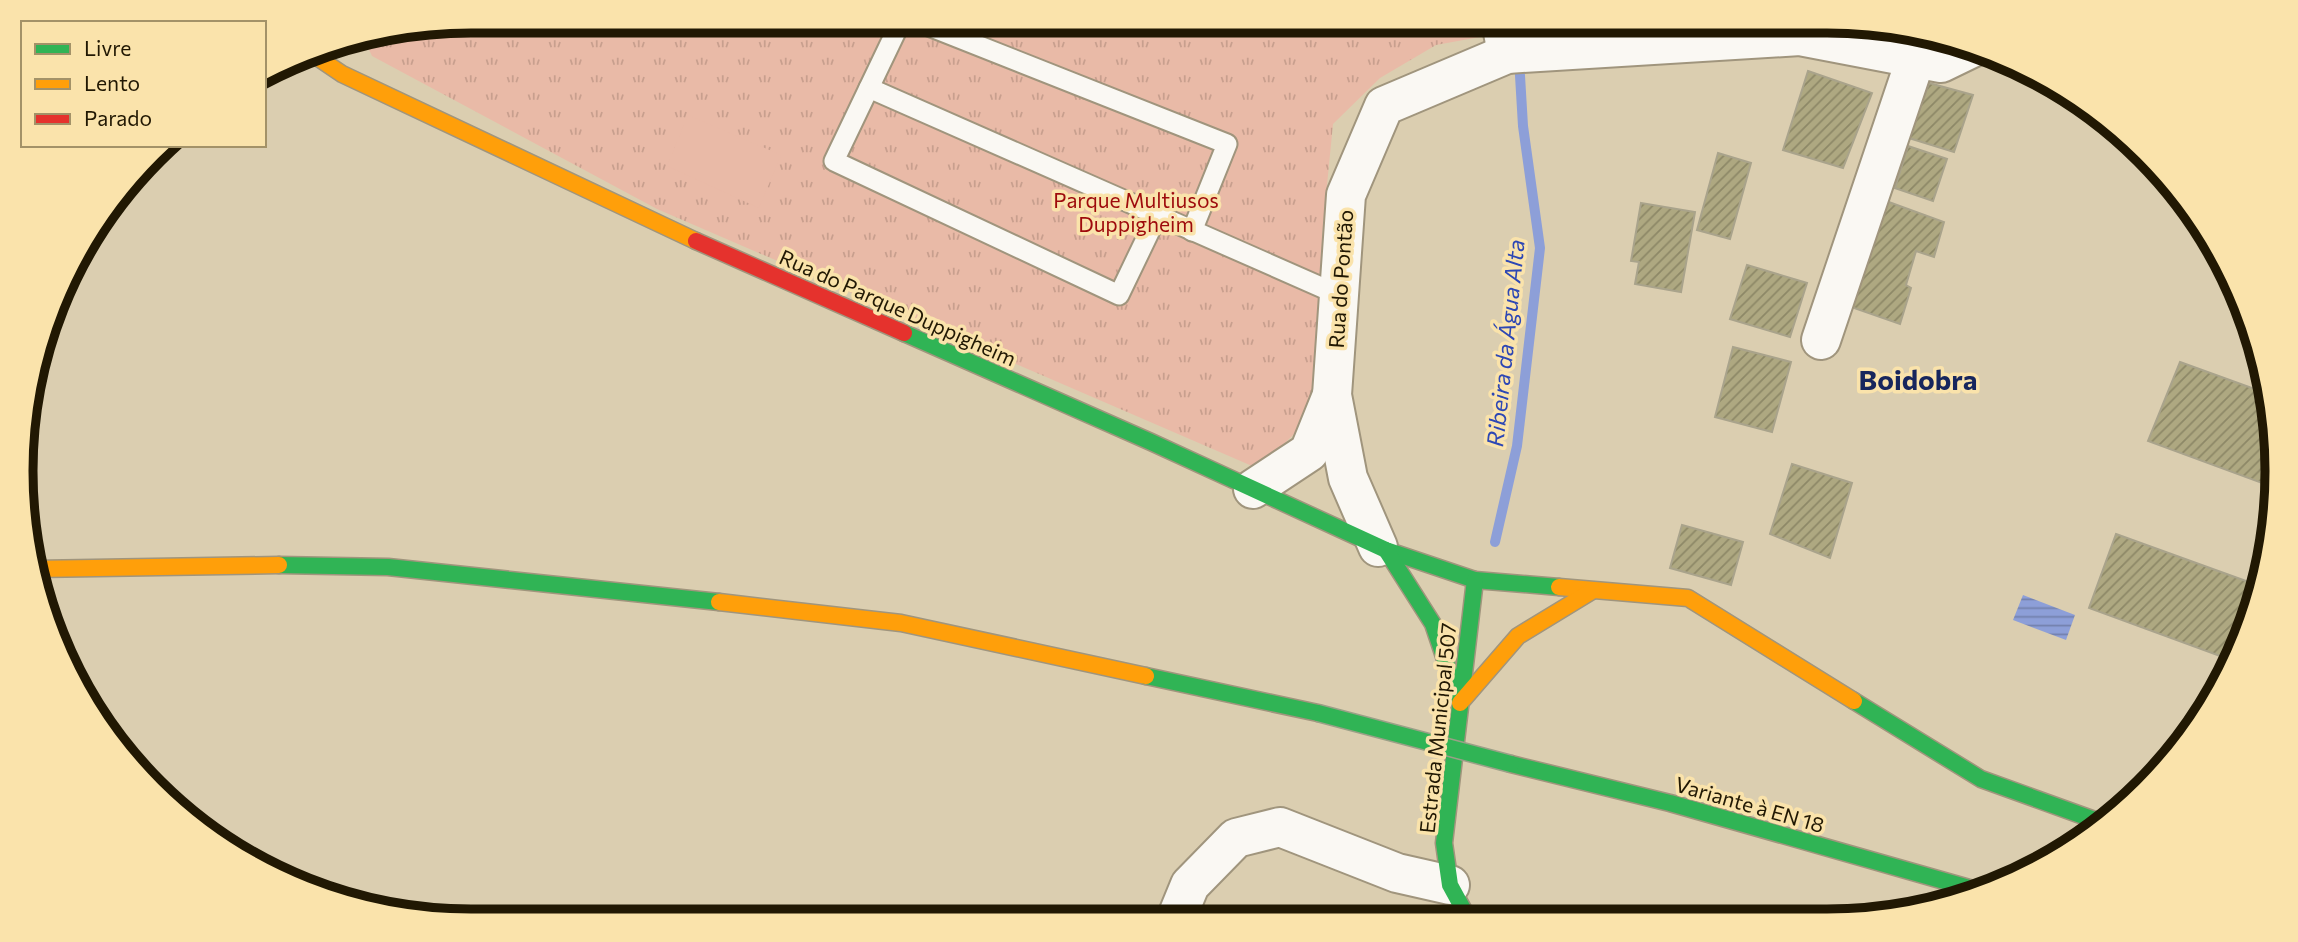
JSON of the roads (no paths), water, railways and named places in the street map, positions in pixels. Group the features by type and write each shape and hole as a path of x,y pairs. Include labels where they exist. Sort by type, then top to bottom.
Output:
{"street":[{"name":"Rua do Pontão","path":"1332,395 1346,195 1384,106 1504,37 1800,36 1941,63 1960,54"},
{"path":"1821,340 1916,58"},
{"name":"Rua do Parque Duppigheim","path":"320,60 342,74 640,216 1382,549 1475,580 1688,598 1981,779 2092,819"},
{"path":"1309,515 1309,452 1332,395"},
{"path":"1332,395 1348,478 1382,549 1433,624 1460,703"},
{"path":"1253,489 1309,452"},
{"path":"1309,515 1346,468"},
{"name":"Variante à EN 18","path":"45,569 244,565 388,567 901,623 1318,713 1670,803 1965,887"},
{"name":"Estrada Municipal 507","path":"1463,909 1450,886 1444,843 1475,580"},
{"path":"1460,703 1518,636 1592,591"},
{"path":"1180,909 1190,885 1236,838 1280,827 1397,873 1450,886"}],"lane":[{"path":"895,33 834,161 1119,295 1157,216"},
{"path":"946,33 1227,144 1192,231"},
{"path":"869,88 1339,295"}],"water":[{"path":"2023,595 2075,615 2066,640 2013,620"}],"waterway":[{"name":"Ribeira da Água Alta","path":"1495,542 1517,446 1540,248 1523,126 1519,59"}],"district":[{"name":"Boidobra","path":"1918,379"}],"park label":[{"name":"Parque Multiusos Duppigheim","path":"1136,211"}]}
